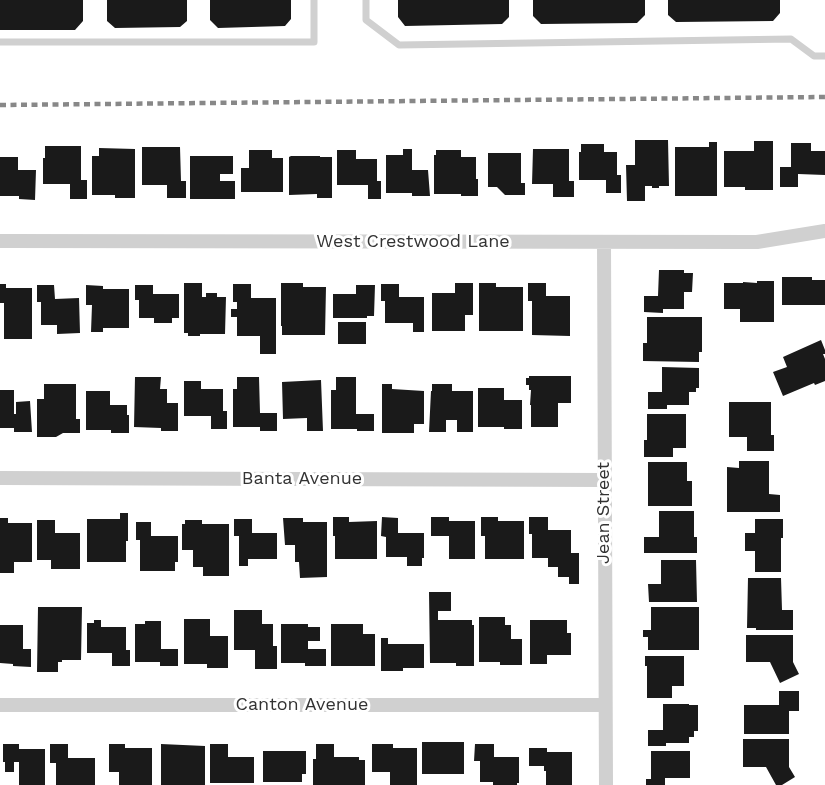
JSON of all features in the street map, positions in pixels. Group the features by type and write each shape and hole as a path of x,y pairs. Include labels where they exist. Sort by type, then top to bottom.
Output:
{"street":[{"name":"West Crestwood Lane","path":"0,242 758,242 825,231"},
{"name":"Jean Street","path":"604,242 606,785"},
{"name":"Banta Avenue","path":"0,478 604,480"},
{"name":"Canton Avenue","path":"0,705 605,705"}],"lane":[{"path":"0,42 314,42 314,0"},
{"path":"366,0 366,20 399,45 791,39 814,56 825,56"}],"building":[{"path":"0,0 83,0 83,21 75,30 0,30"},
{"path":"107,0 187,0 187,21 180,27 115,28 107,21"},
{"path":"210,0 291,0 291,19 285,26 218,28 210,20"},
{"path":"398,0 509,0 509,17 502,24 405,26 398,17"},
{"path":"533,0 645,0 645,15 637,23 541,24 533,16"},
{"path":"668,0 780,0 780,13 773,21 676,22 668,15"},
{"path":"635,140 668,140 669,186 652,188 652,186 645,186 645,201 627,201 626,165 635,165"},
{"path":"754,141 773,141 773,190 724,187 724,151 754,151"},
{"path":"709,142 717,142 717,196 675,196 675,147 709,147"},
{"path":"791,143 811,143 811,151 825,151 825,175 798,174 798,187 780,187 780,167 791,167"},
{"path":"581,144 604,144 604,152 617,152 617,175 621,175 621,193 606,193 606,180 579,180"},
{"path":"45,146 81,146 81,180 87,180 87,199 70,199 70,184 43,184"},
{"path":"142,147 180,147 181,181 186,181 186,198 167,198 167,185 142,185"},
{"path":"99,148 135,149 135,198 92,195 92,156 99,156"},
{"path":"403,149 412,149 412,170 428,170 430,196 386,193 386,155 403,155"},
{"path":"533,149 569,149 569,181 574,181 574,197 553,197 553,184 532,184"},
{"path":"249,150 272,150 272,158 283,158 283,192 241,192 241,168 249,168"},
{"path":"337,150 356,150 356,159 377,159 377,181 381,181 381,199 368,199 368,185 337,185"},
{"path":"436,150 461,150 461,157 476,157 478,196 434,194"},
{"path":"488,153 521,153 521,183 525,183 525,195 505,195 497,187 488,187"},
{"path":"190,156 233,156 233,174 220,174 220,181 235,181 235,199 190,199"},
{"path":"0,157 18,157 18,170 36,170 35,200 19,199 19,196 0,196"},
{"path":"289,157 332,157 332,198 317,198 317,194 289,195"},
{"path":"659,270 684,270 684,273 693,273 692,292 684,292 684,309 663,309 663,313 644,312 644,296 658,296"},
{"path":"782,277 812,277 812,280 825,280 825,305 782,305"},
{"path":"757,281 774,281 774,322 740,322 740,309 724,309 724,283 757,283"},
{"path":"184,283 202,283 202,297 206,297 206,293 217,293 217,297 226,297 225,334 188,336 188,333 184,333"},
{"path":"281,283 303,283 303,287 326,287 325,335 282,335"},
{"path":"455,283 473,283 473,315 465,315 465,331 432,331 432,293 455,293"},
{"path":"479,283 496,283 496,287 523,287 523,331 479,331"},
{"path":"528,283 546,283 546,296 570,296 570,336 532,335 532,301 528,301"},
{"path":"0,284 6,284 6,288 32,288 32,339 4,339 4,303 0,303"},
{"path":"233,284 251,284 251,298 276,298 276,354 260,354 260,336 237,336 237,317 231,317 231,309 237,309 237,302 233,302"},
{"path":"381,284 399,284 399,297 424,297 424,332 413,332 413,323 385,323 385,301 381,301"},
{"path":"37,285 54,285 55,299 79,298 80,333 57,334 57,325 41,325 41,302 37,302"},
{"path":"86,285 103,286 103,289 129,289 129,328 103,328 103,332 91,332 92,305 86,305"},
{"path":"135,285 153,285 153,294 179,294 179,318 172,318 172,323 154,323 154,318 139,318 139,300 135,300"},
{"path":"356,285 375,285 374,316 333,318 333,294 356,294"},
{"path":"647,317 702,317 702,352 699,352 699,362 643,361 643,343 647,343"},
{"path":"338,322 366,322 366,344 338,344"},
{"path":"821,340 825,350 823,354 825,381 815,385 814,383 783,396 773,372 787,367 783,357"},
{"path":"662,367 699,368 699,388 696,388 696,392 689,392 689,405 667,405 667,409 648,409 648,392 662,392"},
{"path":"529,376 571,376 571,403 558,403 558,427 531,427 531,390 529,390 529,385 526,385 526,378"},
{"path":"135,377 161,377 160,389 167,389 167,403 178,403 178,431 134,427"},
{"path":"237,377 259,377 260,413 277,413 277,431 260,431 260,427 233,427 233,389 237,389"},
{"path":"336,377 356,377 356,414 374,414 374,431 331,429 331,390 336,390"},
{"path":"321,380 323,431 307,431 307,418 283,419 282,382"},
{"path":"184,381 201,381 201,389 223,389 223,411 227,411 227,429 211,429 211,416 184,416"},
{"path":"44,384 76,384 76,419 80,419 80,433 37,437 37,399 44,399"},
{"path":"382,384 392,384 392,389 424,391 424,424 414,424 414,433 382,433"},
{"path":"432,384 452,384 452,391 473,391 473,432 457,432 457,420 446,420 446,432 429,432"},
{"path":"478,388 504,388 504,400 522,400 522,429 478,427"},
{"path":"0,390 14,390 14,414 16,414 16,402 30,401 32,432 14,432 14,428 0,428"},
{"path":"86,391 110,391 110,405 127,405 129,433 86,430"},
{"path":"729,402 771,402 771,435 774,435 774,451 747,451 747,437 729,437"},
{"path":"647,414 686,414 686,448 673,448 673,457 644,457 644,440 647,440"},
{"path":"739,461 769,461 769,494 780,495 780,512 727,512 727,467 739,468"},
{"path":"648,462 687,462 687,481 692,481 692,506 648,506"},
{"path":"659,511 694,511 694,537 697,537 697,553 644,553 644,537 659,537"},
{"path":"120,513 128,513 126,562 87,562 87,519 120,519"},
{"path":"333,517 349,517 349,522 377,521 377,559 335,559"},
{"path":"382,517 398,518 398,533 424,533 422,566 407,566 407,557 386,557 386,537 381,536"},
{"path":"431,517 449,517 449,521 475,521 475,559 449,559 449,536 431,536"},
{"path":"481,517 498,517 498,521 524,521 524,559 485,559 485,536 481,536"},
{"path":"529,517 548,517 548,530 571,530 571,553 579,553 579,584 569,584 569,577 558,577 558,567 548,567 548,558 532,558"},
{"path":"0,518 8,518 8,523 32,523 32,562 14,562 14,573 0,573"},
{"path":"283,518 303,518 303,522 327,522 327,577 300,578 299,562 295,562 295,545 285,545"},
{"path":"234,519 252,519 252,533 277,533 277,559 248,559 248,566 239,566 239,536 234,536"},
{"path":"755,519 783,519 781,572 755,572 755,551 745,551 745,533 755,533"},
{"path":"37,520 55,520 55,533 80,533 80,569 51,569 51,560 37,560"},
{"path":"185,520 202,520 202,524 229,524 229,576 203,576 203,567 193,567 193,550 182,550 182,524 185,524"},
{"path":"136,522 151,522 151,536 178,536 178,562 175,562 175,571 140,571 140,540 136,540"},
{"path":"661,560 696,560 697,602 649,602 648,584 661,584"},
{"path":"748,578 781,578 782,610 793,610 793,630 747,628"},
{"path":"429,592 451,592 451,611 438,611 438,620 472,620 474,666 430,663"},
{"path":"38,607 82,607 81,660 58,662 58,672 37,672"},
{"path":"651,607 699,607 699,650 648,650 648,637 643,637 643,630 651,630"},
{"path":"234,610 262,610 262,624 273,624 273,646 277,646 277,669 255,669 255,650 234,650"},
{"path":"479,617 505,617 505,625 511,625 511,639 522,639 522,665 479,662"},
{"path":"184,619 210,619 210,636 228,636 228,668 207,668 207,664 184,664"},
{"path":"94,620 101,620 101,627 126,627 126,650 130,650 130,666 112,666 112,653 87,653 87,623 94,623"},
{"path":"530,620 567,620 567,633 571,633 571,655 547,655 547,664 530,664"},
{"path":"145,621 161,621 161,649 178,649 178,666 160,666 160,662 135,662 135,624 145,624"},
{"path":"281,624 308,624 308,627 320,627 320,641 308,641 308,649 326,649 326,666 281,663"},
{"path":"331,624 363,624 363,634 375,634 375,666 331,666"},
{"path":"0,625 23,625 23,649 31,649 31,667 0,663"},
{"path":"746,635 793,635 793,662 799,674 780,683 770,662 746,662"},
{"path":"381,638 388,638 388,644 424,644 424,668 381,671"},
{"path":"645,656 684,656 684,686 672,686 672,698 647,698"},
{"path":"779,691 799,691 799,711 789,711 789,734 744,734 744,705 779,705"},
{"path":"663,704 698,705 698,731 694,731 694,737 689,737 689,743 648,746 648,730 663,730"},
{"path":"743,739 789,739 789,767 795,777 782,785 776,785 766,767 743,767"},
{"path":"422,742 464,742 464,774 422,774"},
{"path":"3,744 19,744 19,749 45,749 45,785 19,785 19,762 14,762 14,772 5,772"},
{"path":"50,744 68,744 68,758 95,758 95,785 56,785 56,763 50,763"},
{"path":"109,744 125,744 125,748 152,748 152,785 119,785 119,772 109,772"},
{"path":"161,744 205,746 205,785 161,785"},
{"path":"210,744 228,744 228,757 254,757 254,783 210,783"},
{"path":"316,744 334,744 334,757 359,757 359,760 365,760 365,785 313,785 313,759 316,759"},
{"path":"372,744 393,744 393,748 417,748 417,785 390,785 390,772 372,772"},
{"path":"475,744 494,744 494,757 519,757 519,783 517,785 493,785 493,782 480,782 480,761 474,761"},
{"path":"529,748 547,748 547,752 572,752 572,785 546,785 544,766 529,766"},
{"path":"263,751 306,751 306,774 302,774 302,782 263,782"},
{"path":"651,751 690,751 690,778 665,778 665,785 646,785 646,779 651,779"}],"railway":[{"path":"0,105 825,97"}]}
